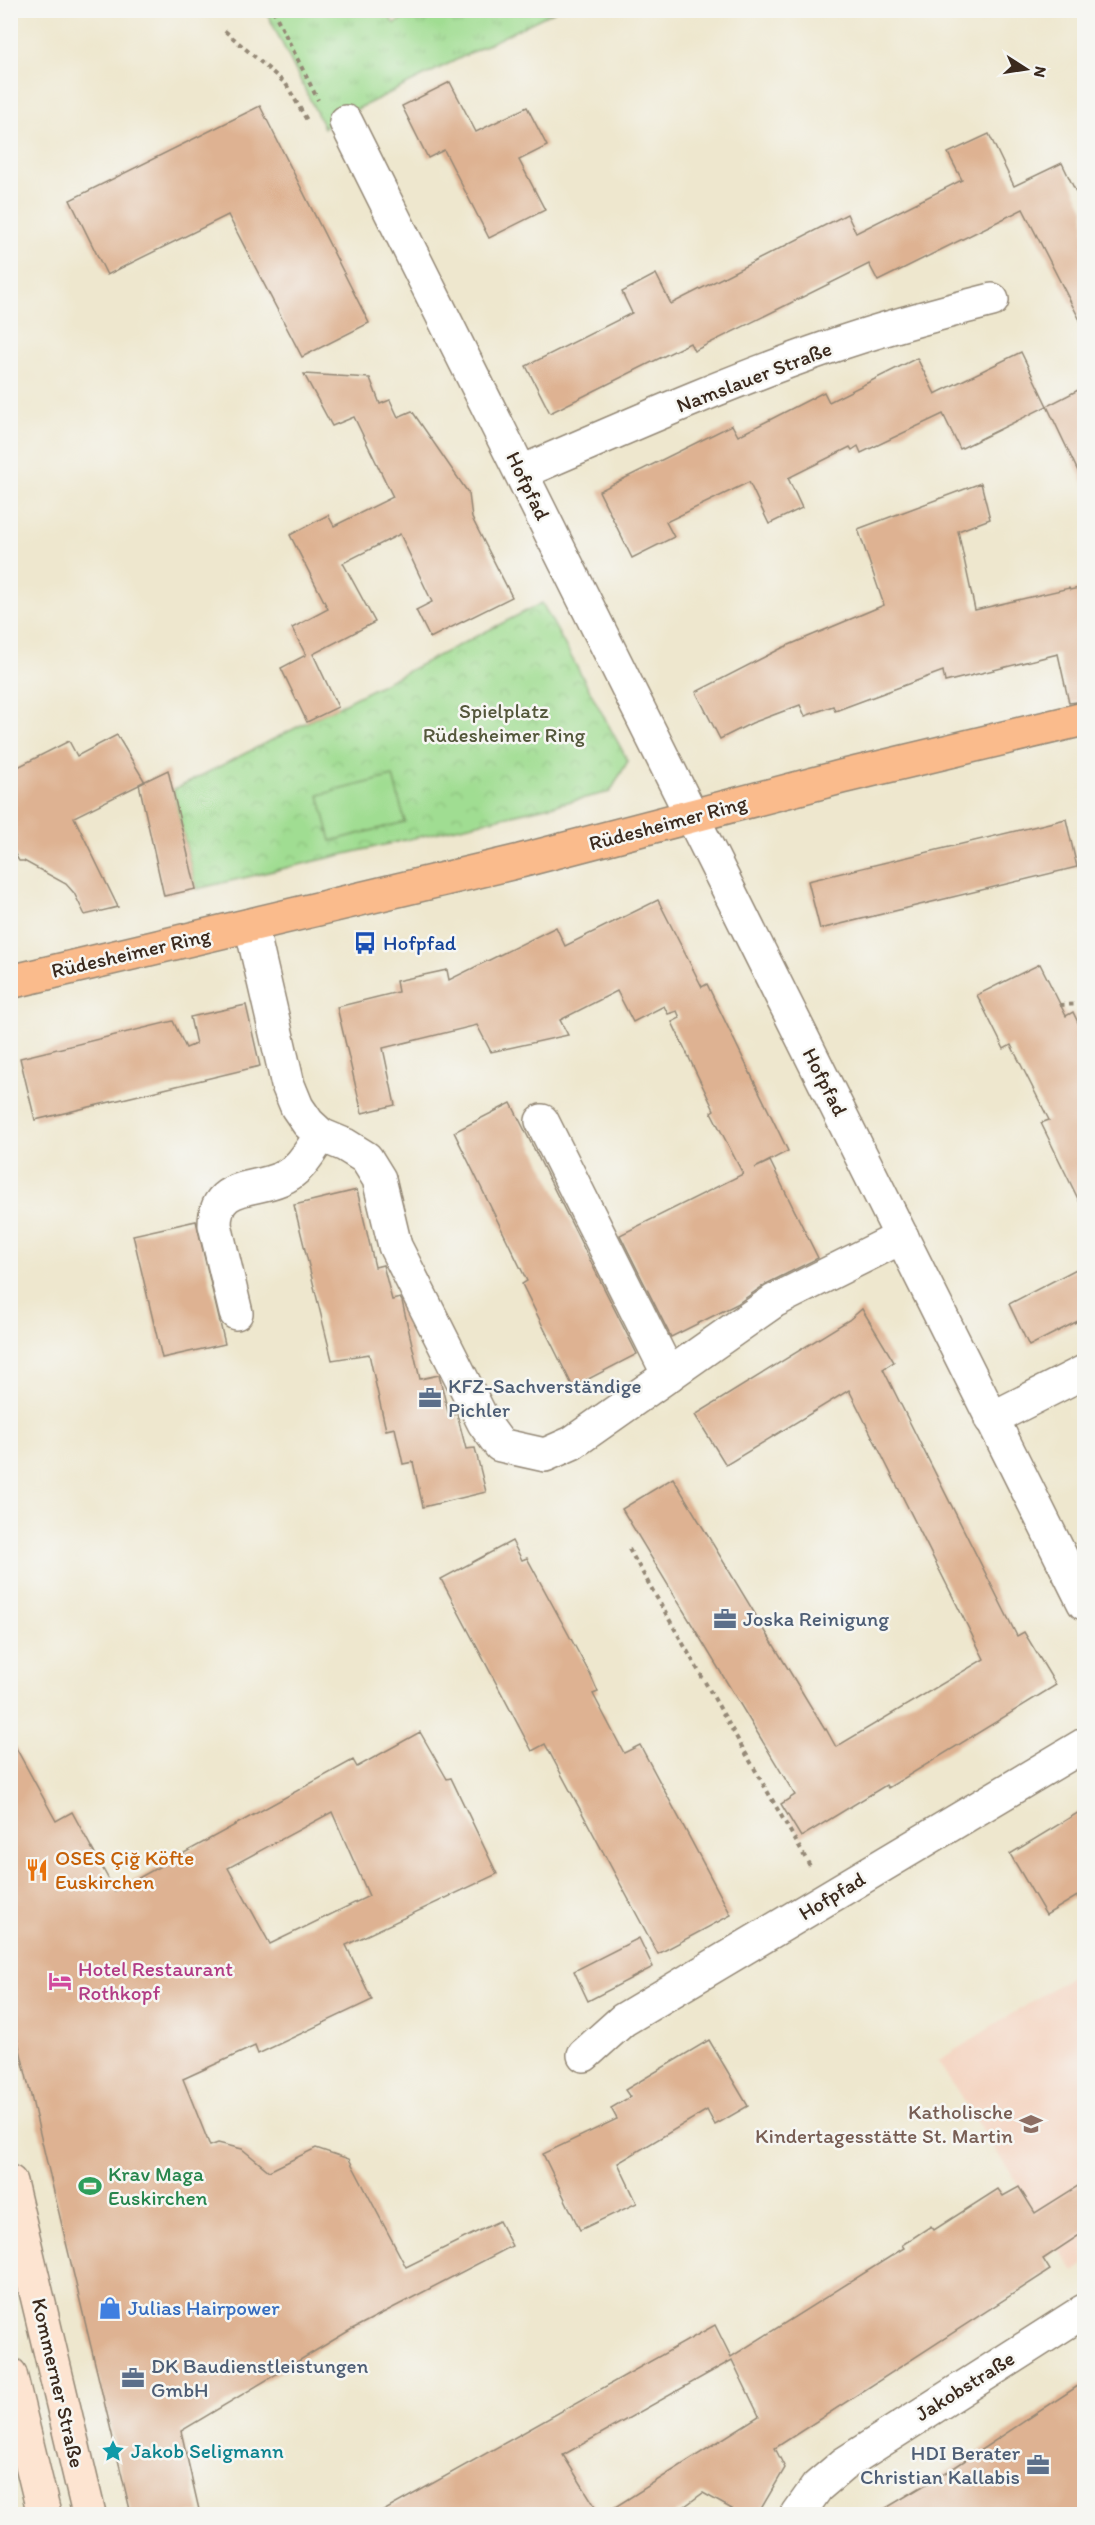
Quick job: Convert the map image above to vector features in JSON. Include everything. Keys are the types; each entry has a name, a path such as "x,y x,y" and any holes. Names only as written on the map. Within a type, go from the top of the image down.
{"main road":[{"name":"Rüdesheimer Ring","path":"10,982 520,861 841,777 1084,719"}],"street":[{"name":"Hofpfad","path":"346,122 1084,1603"},
{"name":"Namslauer Straße","path":"522,472 742,379 806,355 923,318 992,300"},
{"path":"251,925 288,1085 297,1107 321,1135 345,1145 366,1158 380,1179 395,1246 484,1424 500,1445 545,1455 572,1443 774,1301 902,1237"},
{"path":"542,1121 669,1375"},
{"path":"236,1313 215,1225 215,1215 225,1197 235,1190 281,1179 302,1164 321,1135"},
{"path":"991,1419 1084,1372"},
{"name":"Hofpfad","path":"584,2055 623,2020 1084,1745"},
{"name":"Kommerner Straße","path":"10,2182 18,2245 89,2514"},
{"name":"Jakobstraße","path":"798,2514 817,2487 844,2464 1084,2311"},
{"name":"Kommerner Straße","path":"10,2374 44,2514"}],"path":[{"path":"273,10 330,124 346,122"},
{"path":"225,31 286,84 311,128"},
{"path":"1060,1005 1084,1004"},
{"path":"629,1549 828,1898"}],"shaded area":[{"name":"Katholische Kindertagesstätte St. Martin","path":"1084,1968 1084,2265 1074,2272 938,2061"}],"green space":[{"path":"266,11 386,11 394,24 416,11 555,11 337,119 324,128"},
{"name":"Spielplatz Rüdesheimer Ring","path":"542,603 628,761 610,792 196,889 173,790"},
{"path":"393,776 405,822 331,841 319,795"}],"building":[{"path":"450,82 476,132 527,107 547,146 519,160 545,210 489,238 444,150 428,158 402,106"},
{"path":"260,106 369,323 302,357 228,215 107,275 70,200"},
{"path":"989,134 1014,186 1062,163 1084,209 1084,328 1023,209 878,281 869,264 694,351 690,343 550,413 526,366 632,313 622,292 656,274 671,304 847,214 856,233 962,180 948,153"},
{"path":"1021,352 1047,406 960,449 943,414 861,453 858,446 852,450 850,447 788,478 802,508 769,524 749,482 666,522 674,537 632,558 599,491 732,425 738,436 824,392 829,402 917,358 935,394"},
{"path":"304,374 370,378 380,404 390,400 398,417 412,411 469,494 472,518 512,597 430,638 416,610 432,602 400,534 343,563 375,622 313,654 338,707 307,722 281,668 306,655 292,628 328,609 290,535 328,515 334,526 393,497 354,417 332,426"},
{"path":"1084,387 1084,484 1047,406"},
{"path":"981,483 990,519 958,531 975,610 1069,588 1070,590 1084,587 1084,701 1069,703 1058,654 945,682 943,671 835,711 833,706 805,716 800,705 752,723 720,739 696,692 782,648 884,605 858,529"},
{"path":"117,735 145,782 74,817 118,907 85,915 74,893 66,884 24,861 19,861 10,845 10,771 69,741 77,756"},
{"path":"168,770 196,889 164,896 139,784"},
{"path":"1066,819 1077,867 820,929 808,881"},
{"path":"658,900 702,987 707,984 788,1151 755,1168 770,1161 818,1258 766,1284 737,1304 671,1337 620,1235 743,1174 711,1112 714,1110 672,1022 680,1018 677,1011 668,1014 664,1006 633,1022 617,991 560,1020 568,1035 491,1052 477,1025 383,1048 395,1105 362,1113 337,1007 398,992 396,981 447,970 449,980 556,927 565,946"},
{"path":"1040,964 1066,1016 1073,1012 1084,1035 1084,1211 1041,1123 1049,1120 1011,1045 1004,1049 977,995"},
{"path":"246,1005 260,1066 35,1120 20,1058 173,1021 186,1048 196,1044 190,1017"},
{"path":"511,1103 637,1354 573,1387 522,1284 527,1281 454,1132"},
{"path":"357,1190 375,1267 383,1265 392,1300 400,1298 402,1301 420,1379 439,1375 449,1416 457,1414 466,1449 475,1448 486,1492 423,1507 413,1462 403,1464 395,1428 386,1430 369,1354 332,1360 294,1205"},
{"path":"196,1221 225,1344 162,1358 133,1235"},
{"path":"1084,1265 1084,1318 1029,1346 1009,1304"},
{"path":"862,1309 894,1362 883,1369 1017,1636 1024,1632 1056,1685 888,1788 886,1785 801,1837 781,1804 795,1795 622,1509 673,1478 836,1747 984,1659 849,1390 726,1465 695,1415 849,1320"},
{"path":"512,1541 522,1560 527,1558 590,1674 598,1692 593,1694 624,1753 640,1745 731,1915 658,1954 545,1744 532,1751 441,1579"},
{"path":"420,1732 447,1779 451,1778 497,1874 346,1945 372,2000 258,2054 255,2046 183,2079 210,2146 218,2143 242,2149 269,2171 316,2148 349,2159 406,2267 499,2221 512,2246 352,2329 181,2431 200,2514 131,2514 10,2008 10,1737 56,1821 72,1812 115,1891 353,1760 357,1767","holes":["332,1812 369,1896 270,1944 228,1868"]},
{"path":"1084,1809 1084,1892 1046,1915 1010,1854"},
{"path":"639,1938 653,1967 588,2001 574,1971"},
{"path":"709,2040 748,2106 715,2125 707,2110 618,2163 637,2203 580,2230 543,2154 617,2119 611,2108 630,2097 625,2090"},
{"path":"1084,2182 1084,2232 1043,2259 1050,2270 775,2448 785,2468 758,2514 741,2514 703,2493 674,2514 604,2514 759,2416 732,2360 563,2455 600,2514 378,2514 715,2325 731,2357 904,2248 902,2245 931,2226 934,2230 998,2189 1003,2196 1019,2187 1035,2213"},
{"path":"1084,2382 1084,2514 876,2514 955,2467"}],"place":[{"name":"Hofpfad","path":"365,943"},
{"name":"KFZ-Sachverständige Pichler","path":"430,1398"},
{"name":"Joska Reinigung","path":"725,1619"},
{"name":"OSES Çiğ Köfte Euskirchen","path":"37,1870"},
{"name":"Hotel Restaurant Rothkopf","path":"60,1981"},
{"name":"Katholische Kindertagesstätte St. Martin","path":"1031,2124"},
{"name":"Krav Maga Euskirchen","path":"90,2186"},
{"name":"Julias Hairpower","path":"110,2308"},
{"name":"DK Baudienstleistungen GmbH","path":"133,2378"},
{"name":"Jakob Seligmann","path":"113,2451"},
{"name":"HDI Berater Christian Kallabis","path":"1038,2465"}]}
